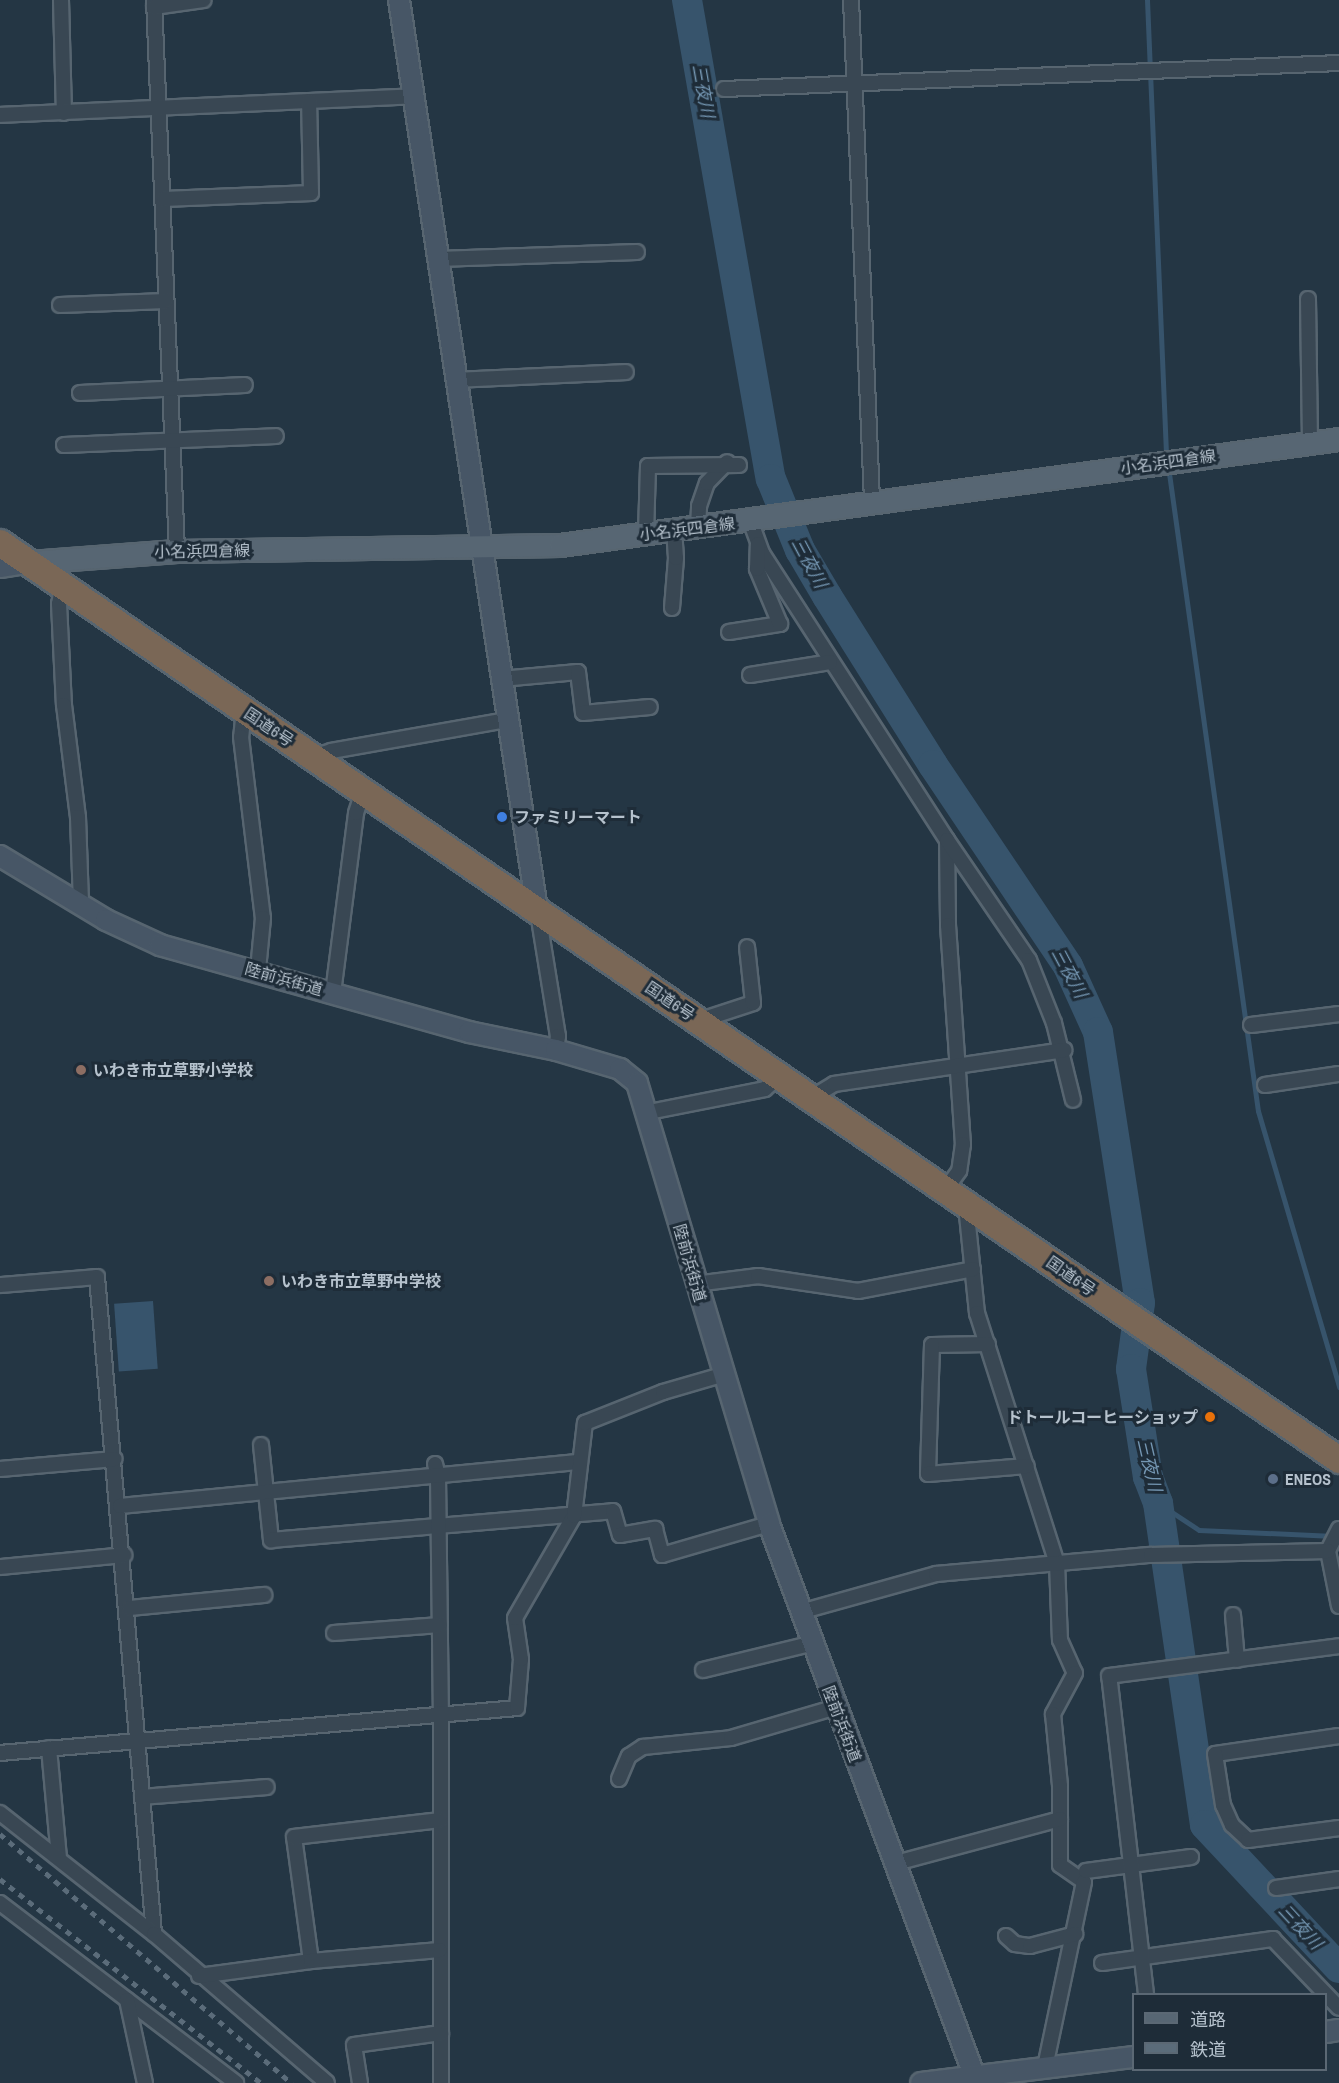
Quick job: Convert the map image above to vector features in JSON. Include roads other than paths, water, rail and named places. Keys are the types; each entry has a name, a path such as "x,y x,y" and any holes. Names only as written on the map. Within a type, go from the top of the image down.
{"highway":[{"name":"国道6号","path":"0,543 956,1196 1339,1461"}],"main road":[{"name":"小名浜四倉線","path":"30,562 177,551 481,549 560,545 815,512 872,501 1339,438"}],"street":[{"path":"61,0 64,113"},
{"path":"177,551 154,3 204,0"},
{"path":"399,0 507,720 558,1036 556,1050"},
{"path":"851,0 872,501"},
{"path":"724,89 1339,63"},
{"path":"0,115 413,96"},
{"path":"164,199 311,193 309,101"},
{"path":"438,259 638,252"},
{"path":"1308,299 1310,442"},
{"path":"60,305 166,301"},
{"path":"456,380 626,372"},
{"path":"80,393 245,385"},
{"path":"64,445 276,436"},
{"path":"646,534 648,466 733,464 707,483 699,506 699,527"},
{"path":"750,520 758,542 830,662 1029,960 1044,992 1062,1050 1073,1100"},
{"path":"672,608 676,558 674,530"},
{"path":"729,632 780,624 757,569 758,542"},
{"path":"0,567 30,562"},
{"path":"63,585 59,604 64,705 78,817 81,903"},
{"path":"750,675 830,662"},
{"path":"501,679 578,672 583,713 650,707"},
{"path":"244,710 240,737 263,918 258,970"},
{"path":"313,757 331,750 507,720"},
{"path":"333,993 356,813 363,791"},
{"path":"947,840 957,1069 963,1144 956,1196 973,1269 977,1312 1057,1563 1060,1640 1075,1673 1053,1714 1060,1819 1060,1865 1084,1882 1075,1934 1045,2067"},
{"name":"陸前浜街道","path":"0,856 160,945 258,970 468,1032 556,1050 620,1069 637,1083 649,1112 695,1284 725,1374 769,1524 974,2079"},
{"path":"698,1020 753,1003 747,947"},
{"path":"1251,1025 1339,1014"},
{"path":"811,1098 834,1084 957,1069 1062,1050"},
{"path":"1265,1085 1339,1074"},
{"path":"649,1112 765,1089 779,1076"},
{"path":"695,1284 758,1276 858,1291 973,1269"},
{"path":"0,1285 97,1277 129,1608 154,1934"},
{"path":"988,1344 933,1345 928,1474 1027,1466"},
{"path":"0,1753 138,1739 517,1708 521,1659 515,1618 574,1516 585,1423 663,1392 725,1374"},
{"path":"261,1445 271,1540 613,1511 620,1536 655,1529 662,1555 769,1524"},
{"path":"0,1469 115,1459"},
{"path":"120,1506 266,1493 437,1470 580,1462"},
{"path":"437,1470 441,1713 441,2083"},
{"path":"1339,1529 1328,1548 1339,1606"},
{"path":"800,1612 936,1575 1151,1555 1328,1548"},
{"path":"0,1567 124,1555"},
{"path":"129,1608 264,1595"},
{"path":"1233,1615 1237,1660"},
{"path":"334,1633 440,1624"},
{"path":"703,1670 814,1643"},
{"path":"1146,1993 1109,1676 1339,1646"},
{"path":"619,1779 629,1756 643,1747 731,1738 836,1707"},
{"path":"1339,1736 1215,1754 1223,1805 1232,1825 1248,1840 1339,1828"},
{"path":"49,1748 59,1857"},
{"path":"142,1797 267,1787"},
{"path":"0,1813 59,1857 154,1934 200,1976 327,2083"},
{"path":"896,1863 1060,1819"},
{"path":"310,1961 294,1837 440,1820"},
{"path":"1086,1871 1191,1857"},
{"path":"1276,1887 1339,1879"},
{"path":"0,1903 236,2083"},
{"path":"1005,1936 1015,1944 1030,1946 1075,1934"},
{"path":"1102,1963 1274,1939 1325,1993"},
{"path":"200,1976 310,1961 440,1950"},
{"path":"1327,1995 1339,2008"},
{"path":"127,2000 145,2083"},
{"path":"360,2083 354,2045 441,2033"},
{"path":"921,2083 974,2079 1045,2067 1132,2057"}],"water":[{"path":"153,1301 158,1369 119,1372 114,1304"}],"waterway":[{"name":"三夜川","path":"687,0 771,479 800,550 827,596 933,765 1068,966 1098,1032 1140,1303 1131,1369 1148,1477 1158,1503 1205,1825 1339,1968"},
{"path":"1147,0 1166,457"},
{"path":"1168,466 1258,1111 1339,1387"},
{"path":"1158,1503 1199,1530 1334,1536"}],"railway":[{"path":"0,1834 292,2083"},
{"path":"0,1879 261,2083"}],"place":[{"name":"ファミリーマート","path":"502,817"},
{"name":"いわき市立草野小学校","path":"81,1070"},
{"name":"いわき市立草野中学校","path":"269,1281"},
{"name":"ドトールコーヒーショップ","path":"1210,1417"},
{"name":"ENEOS","path":"1273,1479"}]}
